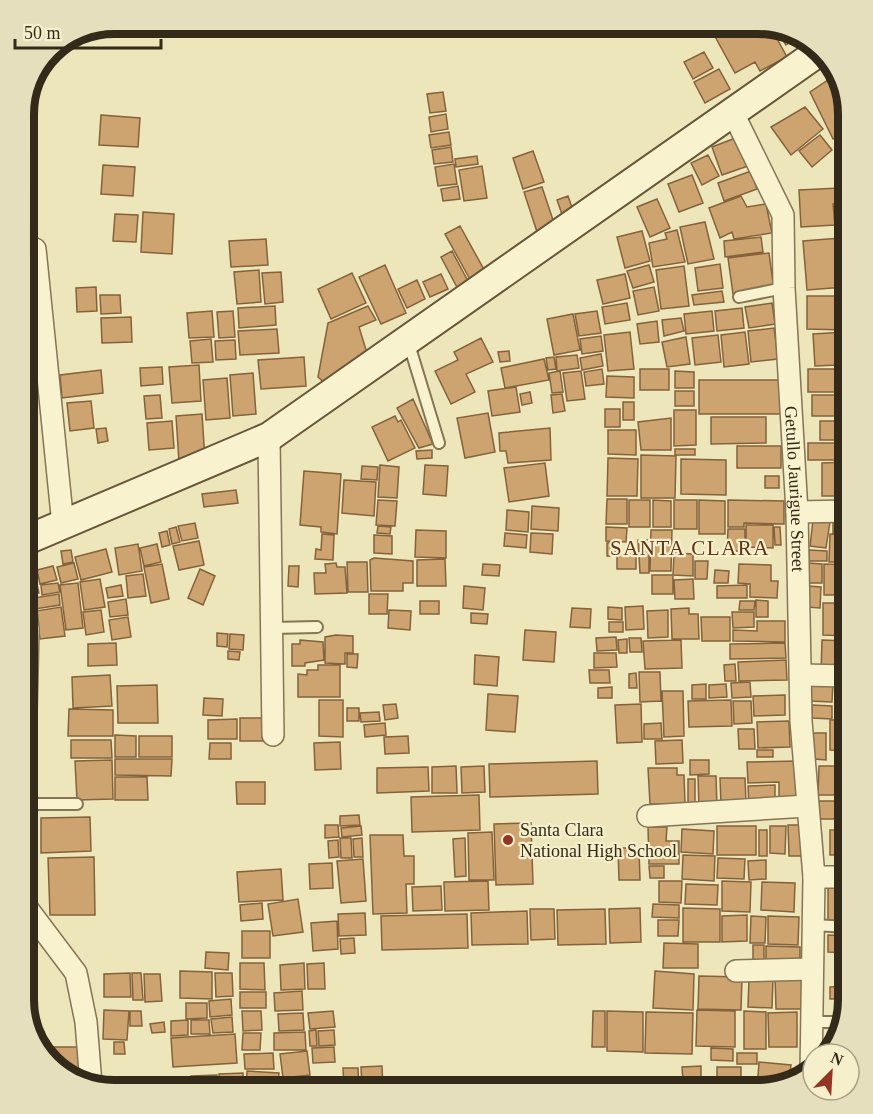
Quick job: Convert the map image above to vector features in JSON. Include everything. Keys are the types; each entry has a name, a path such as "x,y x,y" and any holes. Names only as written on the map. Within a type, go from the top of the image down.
{"main road":[{"path":"35,537 269,437 813,56"}],"street":[{"name":"Getullo Jaurigue Street","path":"732,111 783,215 784,288 797,512 802,675 801,721 814,876 811,1042"},
{"path":"35,249 63,525"},
{"path":"269,437 273,735"},
{"path":"797,512 838,511"},
{"path":"802,675 838,676"},
{"path":"648,816 807,806"},
{"path":"814,876 838,877"},
{"path":"34,917 76,973 86,1022 90,1076"},
{"path":"736,971 812,969"}],"lane":[{"path":"740,297 784,288"},
{"path":"408,341 439,443"},
{"path":"272,628 317,627"},
{"path":"34,804 77,804"},
{"path":"813,925 838,926"},
{"path":"811,1022 835,1022"}],"building":[{"path":"714,35 776,37 787,57 760,71 755,62 735,73"},
{"path":"782,38 790,42 786,45"},
{"path":"704,52 713,68 693,79 684,62"},
{"path":"719,69 730,89 705,103 694,82"},
{"path":"830,79 838,104 838,136 833,139 810,92"},
{"path":"443,92 446,111 430,113 427,94"},
{"path":"805,107 823,129 791,155 771,127"},
{"path":"446,114 448,129 431,132 429,117"},
{"path":"101,115 140,118 138,147 99,145"},
{"path":"449,132 451,145 431,148 429,135"},
{"path":"820,135 832,150 812,167 799,151"},
{"path":"738,137 748,166 722,175 712,147"},
{"path":"451,147 453,162 434,164 432,150"},
{"path":"533,151 544,182 523,189 513,158"},
{"path":"708,155 719,176 702,185 691,163"},
{"path":"477,156 478,164 456,167 455,159"},
{"path":"454,164 457,184 438,186 435,167"},
{"path":"103,165 135,167 133,196 101,194"},
{"path":"482,166 487,198 464,201 459,170"},
{"path":"751,171 757,189 724,201 718,183"},
{"path":"692,175 703,203 679,212 668,184"},
{"path":"458,186 460,199 443,201 441,189"},
{"path":"542,187 555,226 537,232 524,192"},
{"path":"838,188 838,203 833,204 835,225 801,227 799,190"},
{"path":"568,196 575,216 564,220 557,200"},
{"path":"741,196 747,207 766,204 772,233 734,239 732,232 720,238 709,208"},
{"path":"657,199 670,228 650,237 637,207"},
{"path":"143,212 174,214 172,254 141,252"},
{"path":"115,214 138,215 136,242 113,241"},
{"path":"705,222 714,259 688,264 680,227"},
{"path":"460,226 487,275 472,283 445,234"},
{"path":"677,230 685,262 653,267 649,243 667,239 665,233"},
{"path":"642,231 650,261 625,268 617,237"},
{"path":"761,237 763,252 725,257 724,241"},
{"path":"838,238 838,288 807,290 803,241"},
{"path":"266,239 268,265 231,267 229,241"},
{"path":"452,251 470,285 459,291 441,257"},
{"path":"769,253 774,290 733,294 728,258"},
{"path":"720,264 723,288 698,291 695,268"},
{"path":"385,265 406,313 381,324 359,277"},
{"path":"649,265 654,282 633,288 627,271"},
{"path":"684,266 689,306 661,309 656,270"},
{"path":"259,270 261,302 237,304 234,272"},
{"path":"281,272 283,302 265,304 262,273"},
{"path":"352,273 366,303 331,319 318,289"},
{"path":"441,274 448,289 430,297 423,282"},
{"path":"625,274 630,298 603,304 597,280"},
{"path":"417,280 425,299 407,308 398,289"},
{"path":"96,287 97,311 77,312 76,288"},
{"path":"654,287 659,311 638,315 633,291"},
{"path":"722,291 724,302 694,305 692,295"},
{"path":"100,295 120,295 121,313 101,314"},
{"path":"807,296 838,296 838,330 807,329"},
{"path":"627,303 630,320 605,324 602,307"},
{"path":"772,303 775,324 749,328 745,307"},
{"path":"275,306 276,325 239,328 238,308"},
{"path":"368,306 376,320 359,327 367,353 327,385 318,377 328,323"},
{"path":"742,308 744,328 717,331 715,311"},
{"path":"212,311 214,337 189,338 187,313"},
{"path":"233,311 235,337 219,338 217,312"},
{"path":"597,311 601,333 579,336 575,314"},
{"path":"712,311 714,331 686,334 684,314"},
{"path":"573,314 580,350 554,355 547,319"},
{"path":"131,317 132,342 102,343 101,318"},
{"path":"681,318 684,331 664,336 662,320"},
{"path":"657,321 659,342 640,344 637,324"},
{"path":"774,328 778,359 751,362 748,331"},
{"path":"277,329 279,353 240,355 238,331"},
{"path":"630,332 634,369 608,371 604,335"},
{"path":"745,332 749,364 724,367 721,335"},
{"path":"838,332 837,365 815,366 813,334"},
{"path":"718,335 721,362 695,365 692,338"},
{"path":"601,336 603,351 582,354 580,339"},
{"path":"686,337 690,364 667,367 662,342"},
{"path":"481,338 493,362 466,374 475,392 451,404 435,371 458,360 454,352"},
{"path":"211,339 213,362 192,363 190,341"},
{"path":"235,340 236,359 216,360 215,341"},
{"path":"509,351 510,361 500,362 498,352"},
{"path":"601,354 603,366 582,370 580,358"},
{"path":"577,355 579,368 557,371 556,357"},
{"path":"304,357 306,386 261,389 258,360"},
{"path":"554,357 556,369 548,370 546,358"},
{"path":"544,359 549,380 505,388 501,368"},
{"path":"199,365 201,401 172,403 169,367"},
{"path":"162,367 163,384 141,386 140,368"},
{"path":"602,369 604,384 586,386 584,372"},
{"path":"640,369 669,369 669,390 640,390"},
{"path":"808,369 838,369 838,392 808,392"},
{"path":"101,370 103,393 62,398 60,375"},
{"path":"560,371 563,392 552,393 549,373"},
{"path":"581,371 585,399 567,401 563,373"},
{"path":"675,371 694,372 694,388 675,388"},
{"path":"253,373 256,414 233,416 230,375"},
{"path":"607,376 634,377 634,398 606,397"},
{"path":"227,378 230,418 206,420 203,380"},
{"path":"699,380 786,380 786,414 699,414"},
{"path":"516,387 520,412 492,416 488,391"},
{"path":"675,391 694,391 694,406 675,406"},
{"path":"530,392 532,403 522,405 520,394"},
{"path":"562,394 565,411 553,413 551,395"},
{"path":"160,395 162,418 146,419 144,396"},
{"path":"812,395 838,395 838,416 812,416"},
{"path":"413,399 433,444 419,448 397,408"},
{"path":"91,401 94,428 70,431 67,403"},
{"path":"623,402 634,402 634,420 623,420"},
{"path":"605,409 620,409 620,427 605,427"},
{"path":"674,410 696,410 696,445 674,446"},
{"path":"488,413 495,452 465,458 457,418"},
{"path":"202,414 205,460 179,462 176,416"},
{"path":"395,416 398,422 401,420 415,448 388,461 372,427"},
{"path":"711,417 766,417 766,443 711,444"},
{"path":"671,418 671,450 641,450 638,422"},
{"path":"172,421 174,448 149,450 147,423"},
{"path":"820,421 838,421 838,440 820,440"},
{"path":"106,428 108,441 98,443 96,429"},
{"path":"550,428 551,460 508,463 506,451 500,451 499,433"},
{"path":"608,430 636,430 636,455 608,454"},
{"path":"808,443 838,443 838,460 808,460"},
{"path":"737,446 781,446 781,468 737,468"},
{"path":"675,449 695,449 695,455 675,455"},
{"path":"432,450 432,458 417,459 416,451"},
{"path":"641,455 676,456 675,498 641,498"},
{"path":"608,458 638,459 637,496 607,496"},
{"path":"681,459 726,460 726,495 681,494"},
{"path":"838,462 838,496 822,496 822,463"},
{"path":"545,463 549,496 509,502 504,468"},
{"path":"380,465 399,467 397,498 378,497"},
{"path":"425,465 448,466 446,496 423,494"},
{"path":"362,466 378,467 377,480 361,479"},
{"path":"304,471 341,474 337,534 321,532 321,527 300,525"},
{"path":"765,476 779,476 779,488 765,488"},
{"path":"344,480 376,482 374,516 342,513"},
{"path":"236,490 238,503 204,507 202,494"},
{"path":"607,499 627,499 627,524 606,524"},
{"path":"378,500 397,501 395,526 376,525"},
{"path":"629,500 650,500 650,527 629,527"},
{"path":"653,500 671,501 671,527 653,527"},
{"path":"674,500 697,500 697,529 674,529"},
{"path":"699,500 725,501 725,534 699,534"},
{"path":"728,500 784,501 784,524 744,523 744,527 728,527"},
{"path":"532,506 559,508 558,531 531,529"},
{"path":"507,510 529,512 528,532 506,530"},
{"path":"813,520 830,522 826,548 810,546"},
{"path":"195,523 198,538 182,541 178,526"},
{"path":"833,523 838,523 838,533 833,533"},
{"path":"746,525 773,525 773,548 746,547"},
{"path":"378,526 391,527 390,534 377,533"},
{"path":"176,527 180,542 172,544 169,529"},
{"path":"606,527 627,528 626,542 606,541"},
{"path":"774,527 780,527 781,545 775,545"},
{"path":"728,529 745,529 745,551 727,551"},
{"path":"416,530 446,531 446,558 415,557"},
{"path":"651,530 672,530 671,571 650,571"},
{"path":"167,531 170,545 162,547 159,533"},
{"path":"505,533 527,535 526,548 504,546"},
{"path":"531,533 553,534 552,554 530,552"},
{"path":"322,534 334,535 333,560 315,559 316,549 321,550"},
{"path":"830,534 838,534 838,562 829,562"},
{"path":"374,535 392,536 392,554 374,553"},
{"path":"638,540 649,540 649,573 640,573"},
{"path":"199,541 204,565 179,570 173,546"},
{"path":"615,542 615,556 607,556 607,543"},
{"path":"138,544 142,571 119,575 115,548"},
{"path":"157,544 161,562 144,566 140,548"},
{"path":"106,549 112,572 81,580 75,557"},
{"path":"71,550 73,562 63,564 61,551"},
{"path":"809,550 827,551 827,561 809,561"},
{"path":"674,553 693,554 693,576 673,575"},
{"path":"617,554 636,554 636,569 617,569"},
{"path":"374,558 413,561 413,583 403,583 403,591 371,591 370,560"},
{"path":"445,559 446,586 417,586 417,560"},
{"path":"695,561 708,561 707,579 695,579"},
{"path":"347,562 367,562 368,592 348,592"},
{"path":"74,563 78,579 61,583 57,567"},
{"path":"336,563 337,567 345,567 347,593 315,594 314,573 326,573 325,564"},
{"path":"808,563 822,564 822,583 807,583"},
{"path":"162,564 169,599 151,603 144,567"},
{"path":"483,564 500,565 499,576 482,575"},
{"path":"739,564 771,565 771,581 778,581 777,598 750,597 750,584 738,583"},
{"path":"824,564 838,565 838,595 824,595"},
{"path":"53,566 57,580 40,584 37,570"},
{"path":"289,566 299,566 298,587 288,586"},
{"path":"200,569 215,576 203,605 188,598"},
{"path":"715,570 729,571 728,583 714,583"},
{"path":"34,574 39,593 34,594"},
{"path":"143,574 146,596 128,598 126,576"},
{"path":"652,575 673,575 673,594 652,594"},
{"path":"100,579 105,607 84,610 80,582"},
{"path":"693,579 694,599 675,599 674,580"},
{"path":"58,583 60,592 42,595 41,585"},
{"path":"78,583 83,628 66,630 60,585"},
{"path":"121,585 123,596 108,598 106,588"},
{"path":"747,585 747,598 717,598 717,586"},
{"path":"464,586 485,588 483,610 463,608"},
{"path":"808,586 821,587 820,608 807,607"},
{"path":"59,594 60,605 35,609 34,598"},
{"path":"369,594 388,594 387,614 369,614"},
{"path":"126,599 128,615 110,617 108,602"},
{"path":"756,600 768,601 768,617 756,617"},
{"path":"420,601 439,601 439,614 420,614"},
{"path":"740,601 755,601 754,610 739,610"},
{"path":"823,603 838,603 838,636 823,635"},
{"path":"643,606 644,629 626,630 625,607"},
{"path":"61,607 65,636 40,639 36,611"},
{"path":"608,607 622,608 622,620 608,619"},
{"path":"572,608 591,609 590,628 570,627"},
{"path":"689,608 689,614 698,614 699,639 672,639 671,609"},
{"path":"101,610 104,632 86,635 83,612"},
{"path":"389,610 411,611 410,630 388,628"},
{"path":"668,610 668,637 648,638 647,611"},
{"path":"732,612 754,612 754,627 733,628"},
{"path":"471,613 488,614 487,624 471,623"},
{"path":"128,617 131,637 112,640 109,620"},
{"path":"701,617 730,617 730,641 702,641"},
{"path":"757,621 785,621 785,642 733,641 733,630 757,631"},
{"path":"609,622 623,622 623,632 609,632"},
{"path":"525,630 556,632 554,662 523,660"},
{"path":"217,633 228,634 227,647 217,646"},
{"path":"230,634 244,635 243,650 229,649"},
{"path":"353,636 353,653 345,653 345,664 325,663 325,637"},
{"path":"616,637 617,650 597,651 596,638"},
{"path":"629,638 641,638 642,652 630,652"},
{"path":"627,639 627,653 619,653 618,640"},
{"path":"300,640 323,642 324,660 305,663 305,666 292,666 292,644 300,644"},
{"path":"681,640 682,668 645,669 643,641"},
{"path":"822,640 838,641 838,674 821,673"},
{"path":"116,643 117,665 88,666 88,644"},
{"path":"785,643 786,658 730,659 730,644"},
{"path":"228,651 240,652 239,660 228,659"},
{"path":"594,653 616,653 617,667 594,668"},
{"path":"347,654 358,654 357,668 347,667"},
{"path":"475,655 499,657 497,686 474,684"},
{"path":"786,660 787,680 739,681 738,662"},
{"path":"735,664 736,681 725,681 724,665"},
{"path":"318,665 340,665 340,697 298,697 298,674 307,675 307,670 318,670"},
{"path":"589,670 609,670 610,683 590,683"},
{"path":"639,672 660,672 661,701 640,702"},
{"path":"636,673 637,688 629,688 629,674"},
{"path":"110,675 112,706 73,708 72,677"},
{"path":"750,682 751,697 732,698 731,683"},
{"path":"809,682 833,682 832,702 809,701"},
{"path":"706,684 706,699 692,699 692,685"},
{"path":"726,684 727,697 709,698 709,685"},
{"path":"157,685 158,723 118,723 117,686"},
{"path":"612,687 612,698 598,698 598,688"},
{"path":"662,691 683,691 684,736 664,737"},
{"path":"488,694 518,696 515,732 486,730"},
{"path":"785,695 785,715 754,716 753,696"},
{"path":"204,698 223,699 222,716 203,715"},
{"path":"319,700 343,700 343,737 319,736"},
{"path":"731,700 732,726 689,727 688,701"},
{"path":"733,701 751,701 752,723 734,724"},
{"path":"396,704 398,718 385,720 383,705"},
{"path":"641,704 642,742 617,743 615,705"},
{"path":"812,705 832,706 832,719 812,718"},
{"path":"347,708 359,708 359,721 347,721"},
{"path":"69,709 113,710 113,736 68,736"},
{"path":"379,712 380,721 361,722 360,713"},
{"path":"240,718 265,718 266,741 240,741"},
{"path":"237,719 237,739 208,739 208,720"},
{"path":"830,720 838,720 838,750 830,750"},
{"path":"789,721 790,747 758,748 757,722"},
{"path":"385,723 386,735 365,737 364,725"},
{"path":"661,723 662,739 644,739 644,724"},
{"path":"738,729 754,729 755,749 739,749"},
{"path":"812,733 826,733 826,760 814,759"},
{"path":"115,735 136,736 136,757 115,757"},
{"path":"139,736 172,736 172,757 139,757"},
{"path":"408,736 409,753 385,754 384,737"},
{"path":"71,740 111,740 112,758 71,758"},
{"path":"682,740 683,763 656,764 655,741"},
{"path":"340,742 341,769 315,770 314,743"},
{"path":"210,743 231,743 231,759 209,759"},
{"path":"757,750 773,750 773,757 757,757"},
{"path":"115,759 172,759 171,776 115,775"},
{"path":"112,760 113,799 77,800 75,761"},
{"path":"690,760 709,760 709,774 690,775"},
{"path":"597,761 598,794 490,797 489,764"},
{"path":"798,761 800,799 779,800 779,782 748,783 747,762"},
{"path":"456,766 457,793 432,793 432,767"},
{"path":"484,766 485,792 462,793 461,767"},
{"path":"819,766 838,766 838,795 818,795"},
{"path":"428,767 429,791 377,793 377,768"},
{"path":"648,768 677,768 677,775 684,775 685,804 650,804"},
{"path":"698,776 716,776 717,807 699,808"},
{"path":"115,777 147,777 148,800 115,800"},
{"path":"720,778 745,778 746,803 721,804"},
{"path":"688,779 695,779 695,805 688,806"},
{"path":"236,782 265,782 265,804 237,804"},
{"path":"775,785 775,805 749,806 748,786"},
{"path":"479,795 480,830 412,832 411,797"},
{"path":"819,801 838,801 838,819 819,819"},
{"path":"359,815 360,825 340,826 340,816"},
{"path":"90,817 91,851 41,853 41,818"},
{"path":"531,823 533,884 496,885 494,824"},
{"path":"325,825 338,825 339,837 325,838"},
{"path":"788,825 804,825 805,856 789,856"},
{"path":"361,826 362,835 342,837 341,828"},
{"path":"717,826 756,826 756,855 717,855"},
{"path":"770,826 786,826 785,854 770,853"},
{"path":"648,827 667,827 666,841 679,841 679,864 649,864"},
{"path":"682,829 714,831 713,854 681,852"},
{"path":"759,830 767,830 767,856 759,856"},
{"path":"830,830 838,830 838,855 830,855"},
{"path":"492,832 494,880 469,880 468,833"},
{"path":"370,835 403,835 404,856 414,856 414,884 406,884 407,913 373,914"},
{"path":"340,838 351,838 352,858 341,858"},
{"path":"362,838 363,857 354,857 353,839"},
{"path":"465,838 466,876 455,877 453,839"},
{"path":"338,840 339,857 329,858 328,841"},
{"path":"618,848 639,848 640,880 619,880"},
{"path":"683,855 715,856 714,881 682,879"},
{"path":"94,857 95,915 50,915 48,858"},
{"path":"718,858 745,859 744,879 717,878"},
{"path":"363,859 366,901 341,903 337,861"},
{"path":"766,860 766,879 749,880 748,861"},
{"path":"332,863 333,888 310,889 309,864"},
{"path":"649,866 664,866 664,878 650,878"},
{"path":"281,869 283,900 239,902 237,872"},
{"path":"488,881 489,910 445,911 444,882"},
{"path":"659,881 682,881 681,903 659,902"},
{"path":"722,881 751,882 750,912 722,911"},
{"path":"762,882 795,883 794,912 761,910"},
{"path":"828,883 838,883 838,922 828,922"},
{"path":"686,884 718,885 717,905 685,904"},
{"path":"441,886 442,910 413,911 412,887"},
{"path":"298,899 303,932 273,936 268,904"},
{"path":"262,903 263,919 241,921 240,905"},
{"path":"653,904 679,905 679,918 652,917"},
{"path":"640,908 641,942 610,943 609,909"},
{"path":"683,908 720,909 720,942 683,942"},
{"path":"530,909 554,909 555,939 531,940"},
{"path":"605,909 606,944 558,945 557,910"},
{"path":"527,911 528,944 472,945 471,913"},
{"path":"365,913 366,935 339,936 338,914"},
{"path":"467,914 468,948 382,950 381,916"},
{"path":"747,915 747,941 722,942 722,916"},
{"path":"751,916 766,917 765,943 750,943"},
{"path":"768,916 799,917 798,945 768,944"},
{"path":"658,920 679,920 678,936 658,936"},
{"path":"337,921 338,949 313,951 311,923"},
{"path":"242,931 270,931 270,958 242,958"},
{"path":"828,935 838,935 838,952 828,952"},
{"path":"354,938 355,953 341,954 340,939"},
{"path":"664,943 698,944 698,968 663,968"},
{"path":"753,945 764,945 764,970 753,970"},
{"path":"766,946 800,947 800,968 766,968"},
{"path":"206,952 229,953 228,970 205,968"},
{"path":"240,963 264,963 265,990 240,989"},
{"path":"304,963 305,989 281,990 280,965"},
{"path":"324,963 325,989 308,989 307,964"},
{"path":"180,971 212,972 212,999 180,998"},
{"path":"655,971 694,974 693,1010 653,1008"},
{"path":"130,973 131,997 104,997 104,974"},
{"path":"132,973 141,973 143,1000 133,1000"},
{"path":"215,973 232,973 233,996 216,997"},
{"path":"144,974 160,974 162,1001 145,1002"},
{"path":"806,974 807,1009 776,1009 775,975"},
{"path":"699,976 742,977 741,1010 698,1009"},
{"path":"749,979 773,979 772,1008 748,1007"},
{"path":"830,987 838,987 838,999 830,999"},
{"path":"302,991 303,1010 275,1011 274,993"},
{"path":"240,992 266,992 266,1008 240,1008"},
{"path":"231,999 232,1015 210,1017 209,1001"},
{"path":"186,1003 207,1003 207,1018 186,1019"},
{"path":"104,1010 129,1011 127,1040 103,1039"},
{"path":"697,1010 735,1011 735,1047 696,1046"},
{"path":"130,1011 141,1011 142,1026 130,1026"},
{"path":"242,1011 261,1011 262,1030 243,1031"},
{"path":"333,1011 335,1027 310,1029 308,1013"},
{"path":"593,1011 605,1011 605,1047 592,1047"},
{"path":"607,1011 643,1012 643,1052 607,1051"},
{"path":"744,1011 766,1012 766,1049 744,1049"},
{"path":"646,1012 693,1013 692,1054 645,1053"},
{"path":"797,1012 797,1047 769,1047 768,1013"},
{"path":"303,1013 304,1030 279,1031 278,1014"},
{"path":"232,1017 233,1032 213,1033 211,1019"},
{"path":"188,1020 188,1035 171,1036 171,1021"},
{"path":"191,1020 209,1020 210,1034 191,1034"},
{"path":"164,1022 165,1032 152,1033 150,1024"},
{"path":"316,1030 317,1046 310,1046 309,1031"},
{"path":"334,1030 335,1045 319,1046 318,1031"},
{"path":"305,1032 306,1050 274,1050 274,1033"},
{"path":"243,1033 261,1033 260,1050 242,1050"},
{"path":"235,1034 237,1063 173,1067 171,1038"},
{"path":"114,1042 124,1042 125,1054 114,1054"},
{"path":"50,1047 81,1047 81,1072 66,1063"},
{"path":"334,1047 335,1062 313,1063 312,1048"},
{"path":"711,1048 733,1049 733,1061 711,1060"},
{"path":"307,1051 310,1075 283,1078 280,1054"},
{"path":"273,1053 274,1069 245,1069 244,1054"},
{"path":"737,1053 757,1053 757,1064 737,1064"},
{"path":"759,1062 791,1065 789,1073 758,1080"},
{"path":"382,1066 383,1080 362,1080 361,1067"},
{"path":"701,1066 701,1080 683,1080 682,1067"},
{"path":"717,1067 741,1067 741,1080 717,1080"},
{"path":"343,1068 358,1068 359,1080 344,1080"},
{"path":"247,1071 279,1073 279,1080 247,1080"},
{"path":"243,1073 243,1080 219,1080 219,1074"},
{"path":"217,1075 217,1080 191,1080 191,1076"},
{"path":"173,1078 173,1080 144,1080"},
{"path":"283,1079 309,1079 309,1080"}],"place":[{"name":"Santa Clara National High School","path":"508,840"}],"district":[{"name":"SANTA CLARA","path":"690,548"}]}
